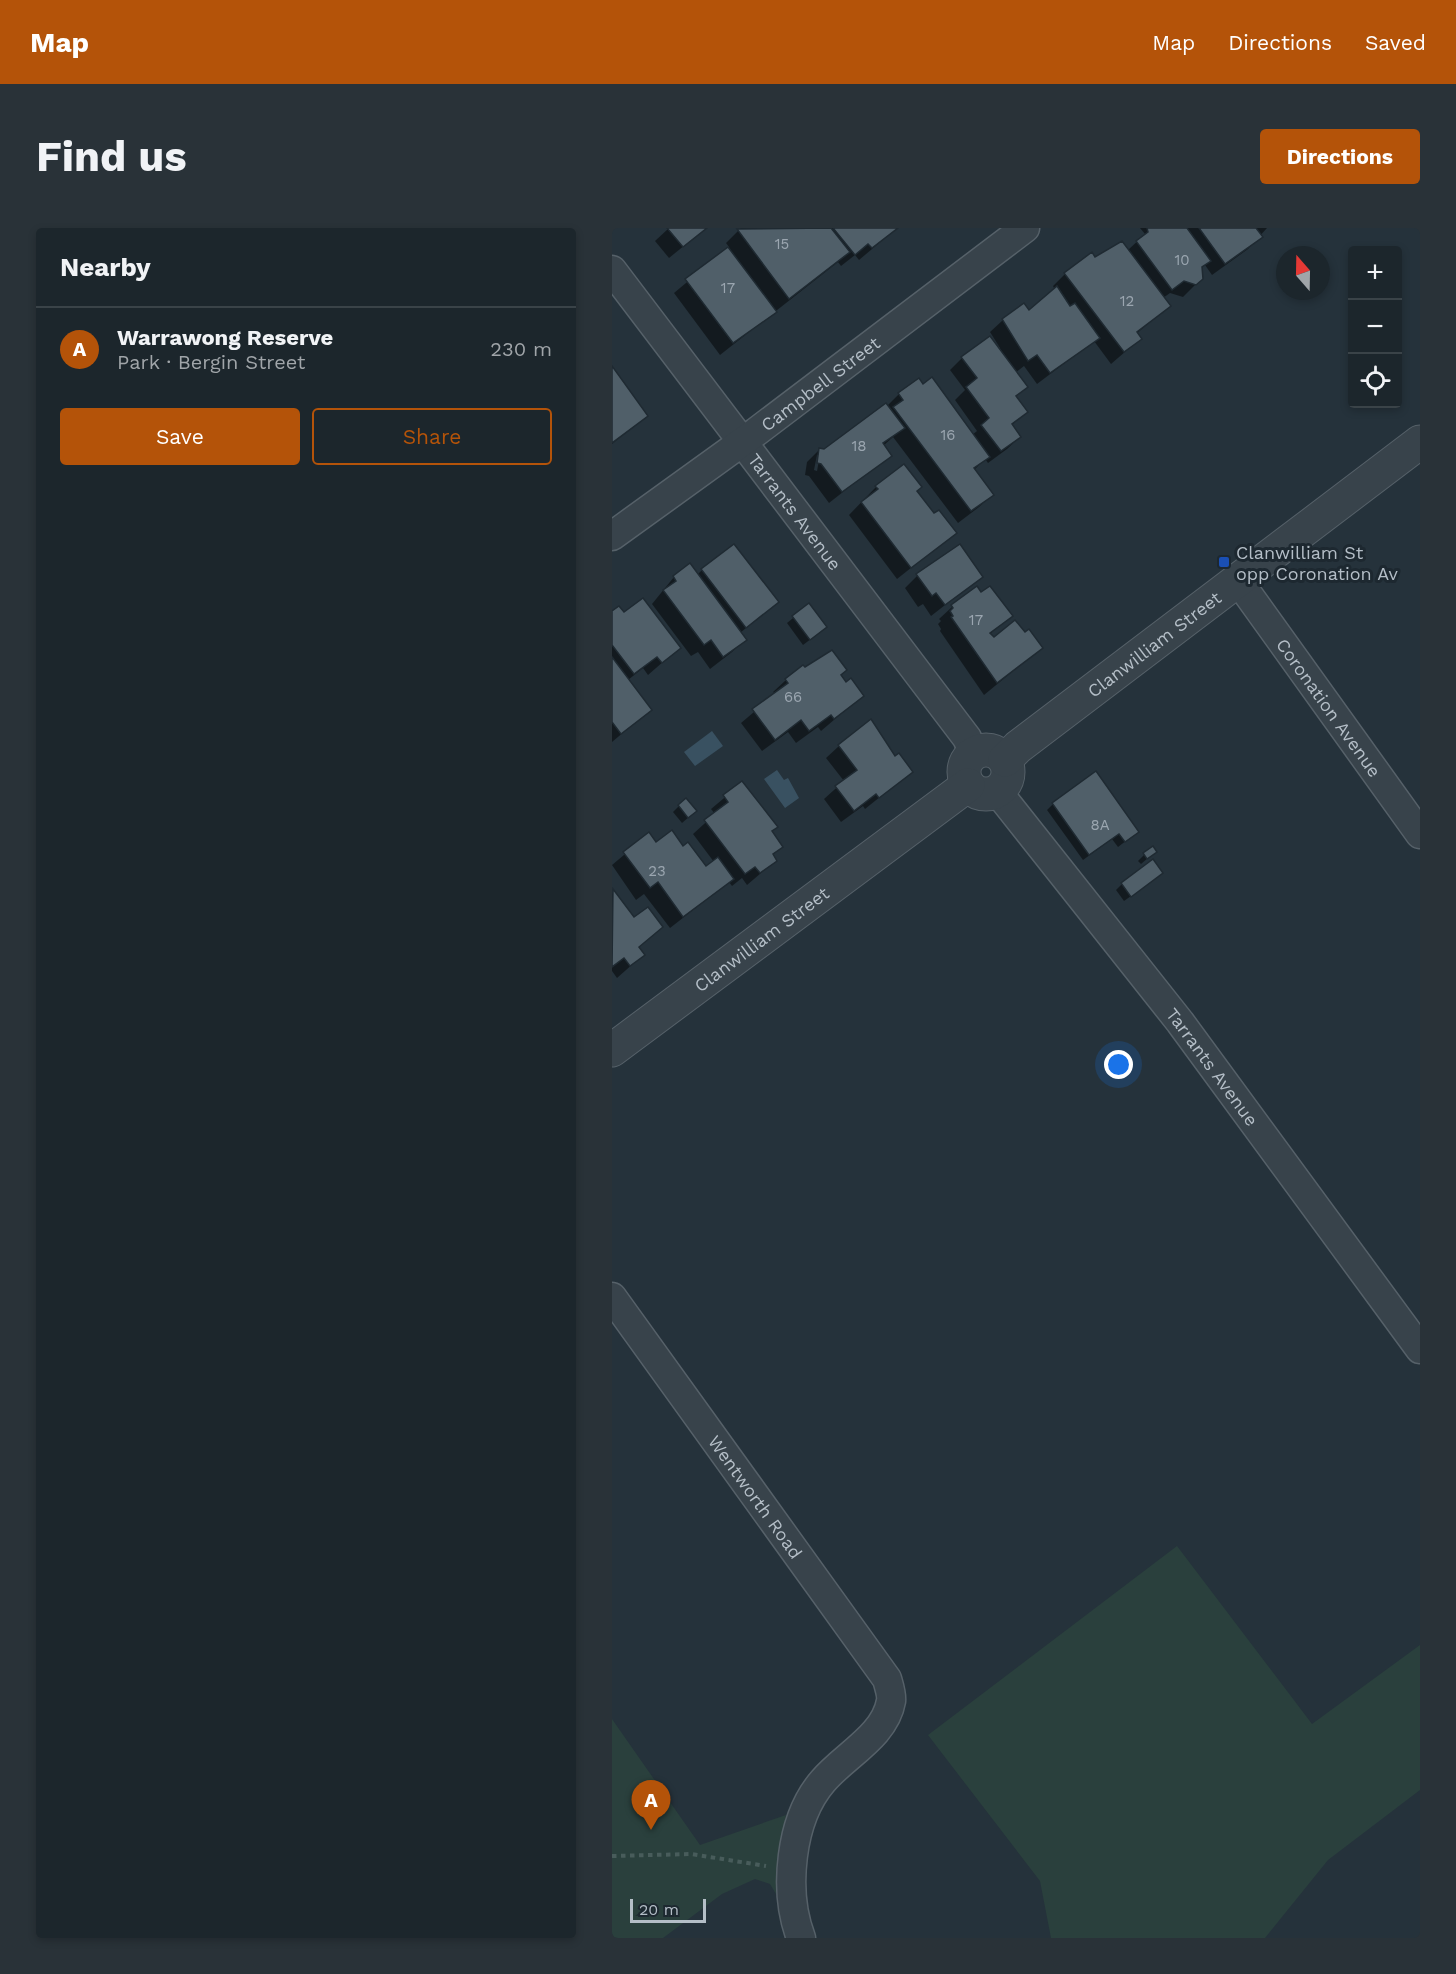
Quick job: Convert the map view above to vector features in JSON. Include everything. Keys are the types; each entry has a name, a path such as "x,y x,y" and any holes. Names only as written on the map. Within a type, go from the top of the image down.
{"street":[{"name":"Campbell Street","path":"612,536 741,443 1025,228"},
{"name":"Tarrants Avenue","path":"612,270 967,738 986,772 1180,1022 1420,1349"},
{"name":"Clanwilliam Street","path":"612,1050 986,772 1420,442"},
{"name":"Coronation Avenue","path":"1238,579 1420,834"},
{"name":"Wentworth Road","path":"612,1297 887,1679 892,1700 884,1721 817,1789 801,1826 790,1870"},
{"path":"790,1870 792,1908 801,1938"}],"path":[{"path":"612,1856 698,1854 790,1870"}],"green space":[{"path":"1177,1546 1312,1724 1420,1645 1420,1790 1328,1860 1265,1938 1051,1938 1040,1881 928,1735"},
{"path":"612,1719 700,1845 786,1815 778,1858 776,1894 770,1884 755,1879 722,1894 663,1938 612,1938"}],"water":[{"path":"712,731 723,746 695,766 684,752"},
{"path":"777,770 784,780 788,778 799,798 785,808 764,779"}],"building":[{"path":"667,228 707,228 683,247"},
{"path":"831,228 850,252 789,299 737,229"},
{"path":"833,228 898,228 872,248 868,244 855,255"},
{"path":"1147,228 1187,228 1211,261 1202,267 1203,279 1196,285 1184,281 1172,290 1136,241 1148,232"},
{"path":"1199,228 1256,228 1263,237 1225,264"},
{"path":"1122,241 1171,306 1137,332 1142,339 1124,352 1064,273 1092,252 1095,257"},
{"path":"728,247 777,312 733,343 685,279"},
{"path":"1057,286 1070,306 1075,303 1100,338 1050,373 1037,355 1028,361 1002,319 1024,303 1029,310"},
{"path":"990,336 1028,387 1016,396 1028,412 1012,424 1021,437 1001,451 981,425 989,418 966,387 977,378 961,357"},
{"path":"612,366 648,416 612,443"},
{"path":"932,377 990,457 974,468 994,495 971,511 893,407 903,400 898,393 919,378 923,384"},
{"path":"886,403 905,428 883,443 892,456 842,492 821,464 817,463 819,448 824,449"},
{"path":"904,464 922,487 917,491 934,513 939,510 957,533 911,568 861,502 878,489 875,486"},
{"path":"734,544 779,602 746,628 701,569"},
{"path":"960,544 983,577 945,605 936,593 932,596 916,574"},
{"path":"690,563 747,640 723,657 711,640 704,645 663,590 676,581 673,576"},
{"path":"977,586 981,592 990,586 1013,616 990,633 994,637 1015,620 1025,632 1029,629 1043,648 997,683 951,617 953,616 950,611 953,608 951,605"},
{"path":"643,598 681,648 662,663 657,657 634,674 612,645 612,611 619,606 624,612"},
{"path":"809,603 827,627 810,640 792,616"},
{"path":"832,650 847,670 841,675 846,682 851,678 864,696 834,719 831,715 809,731 801,720 775,740 752,709 788,683 785,679 803,665 805,667"},
{"path":"612,657 652,710 621,734 612,722"},
{"path":"871,719 895,756 899,753 913,772 879,798 876,794 854,811 835,786 857,770 838,745"},
{"path":"1096,771 1139,832 1125,842 1119,834 1089,855 1052,803"},
{"path":"742,781 778,827 772,831 783,847 773,854 777,861 760,873 755,867 745,874 704,820 728,802 723,795"},
{"path":"686,798 697,811 688,818 678,805"},
{"path":"672,830 683,846 688,842 706,866 718,857 734,879 683,917 658,882 650,888 623,852 649,832 656,842"},
{"path":"1153,846 1157,852 1147,859 1143,853"},
{"path":"1153,859 1163,873 1131,897 1121,883"},
{"path":"613,889 634,917 648,907 663,927 639,947 645,955 630,966 624,958 612,967"}],"place":[{"name":"Clanwilliam St opp Coronation Av","path":"1224,562"},
{"name":"Warrawong Reserve","path":"651,1830"}]}
